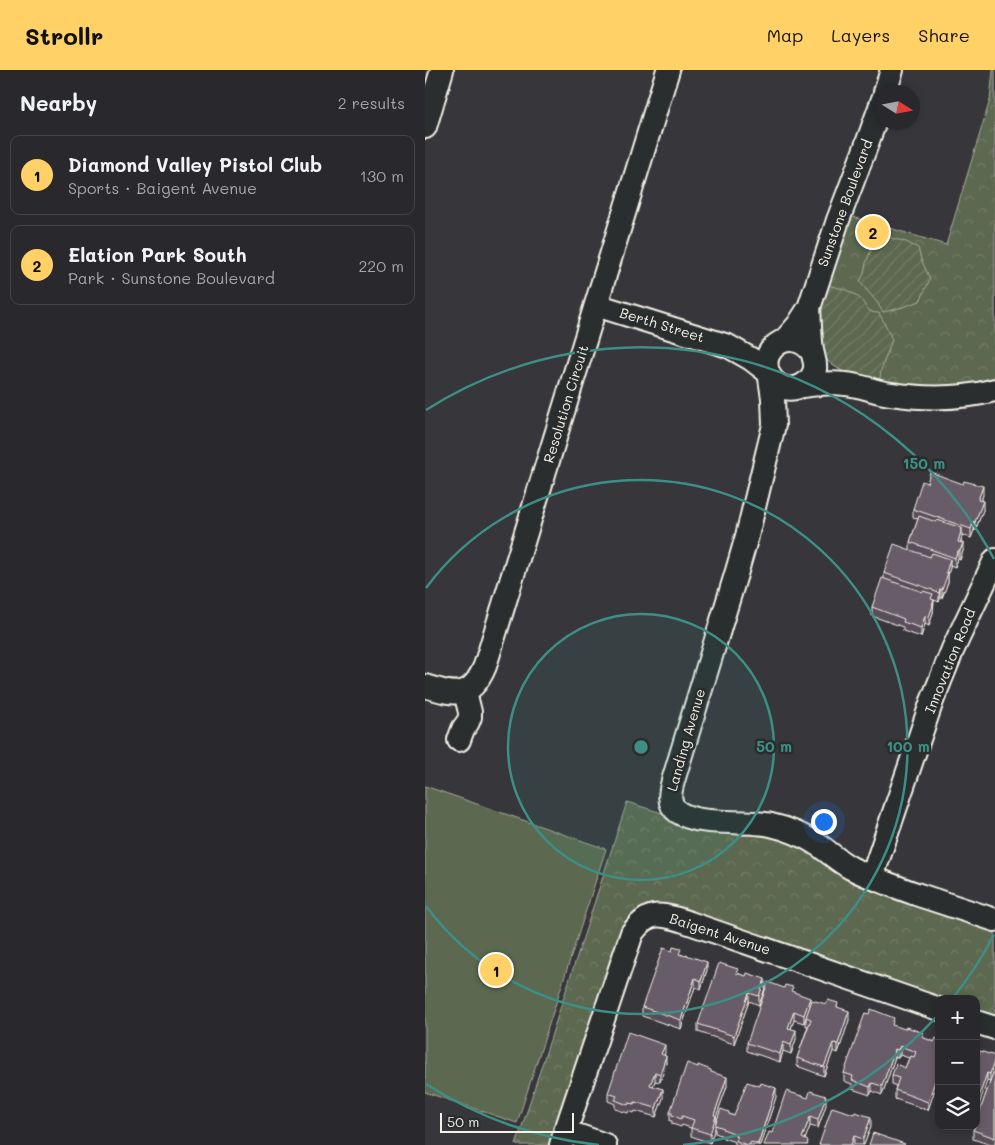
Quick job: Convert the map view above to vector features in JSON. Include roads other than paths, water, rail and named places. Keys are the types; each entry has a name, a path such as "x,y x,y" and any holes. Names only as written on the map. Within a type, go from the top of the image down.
{"street":[{"path":"425,127 443,70"},
{"name":"Resolution Circuit","path":"465,692 476,684 485,666 668,70"},
{"path":"887,85 891,70"},
{"name":"Sunstone Boulevard","path":"782,342 799,325 809,308 838,220 875,122"},
{"name":"Berth Street","path":"596,305 729,346 751,359 769,375"},
{"name":"Sunstone Boulevard","path":"809,308 813,355"},
{"path":"846,384 799,341 782,342 769,353 767,360 769,375 775,383 787,388 823,383 846,384 884,393 911,396 952,396 995,390"},
{"name":"Berth Street","path":"729,346 753,346 782,342"},
{"path":"801,387 813,374 815,363 813,355"},
{"name":"Landing Avenue","path":"769,375 773,398 774,425 742,553 673,781 670,798 671,805 676,811 693,819 752,822 791,831 819,846 850,868 995,920"},
{"name":"Landing Avenue","path":"774,425 788,401 801,387"},
{"name":"Innovation Road","path":"872,877 932,701 953,649 995,560"},
{"path":"425,686 452,693 465,692 470,717 459,740"},
{"name":"Baigent Avenue","path":"563,1138 633,933 639,924 655,915 665,915 681,920 935,1008"},
{"path":"980,1023 995,1028"},
{"path":"563,1138 605,1145"}],"place":[{"name":"Elation Park South","path":"873,232"},
{"name":"Diamond Valley Pistol Club","path":"496,970"}]}
